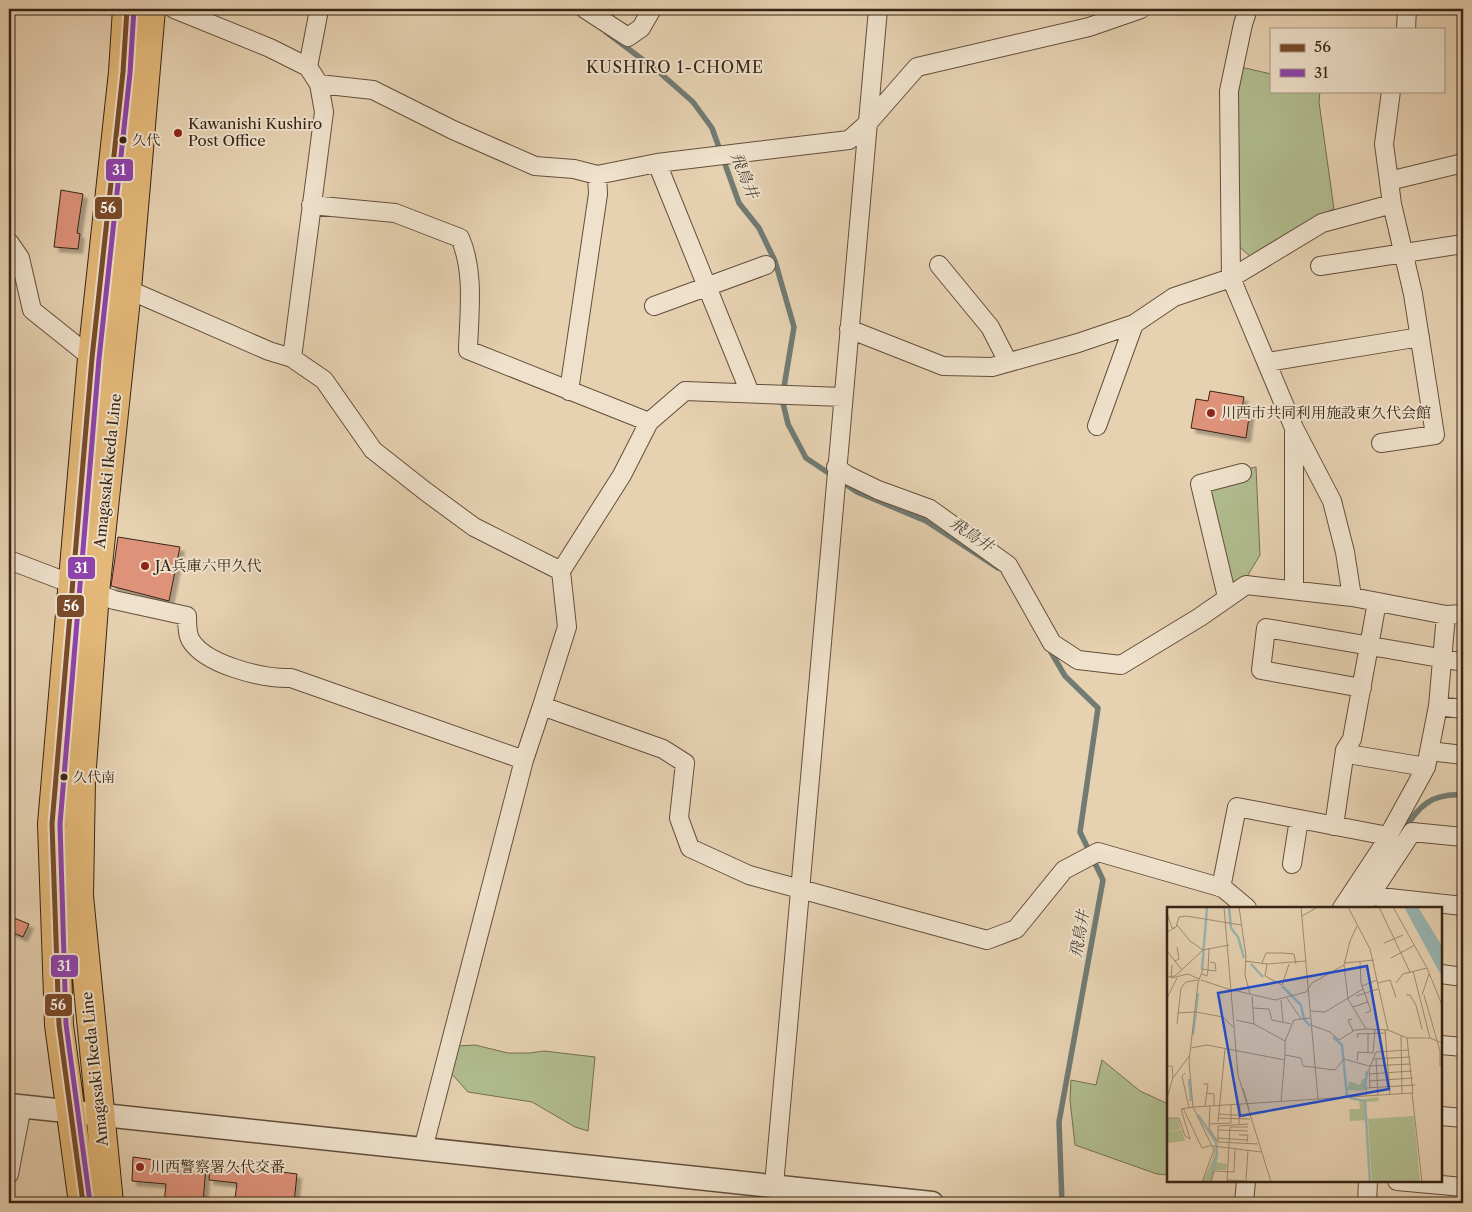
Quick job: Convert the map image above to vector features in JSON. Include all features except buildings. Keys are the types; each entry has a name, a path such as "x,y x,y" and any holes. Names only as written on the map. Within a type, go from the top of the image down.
{"main road":[{"name":"Amagasaki Ikeda Line","path":"109,1203 79,896 83,588 92,358 123,72 127,9"},
{"name":"Amagasaki Ikeda Line","path":"83,1203 60,1026 52,824 83,588 127,288 150,9"}],"street":[{"path":"174,9 270,48 308,67 319,84 324,112 292,358"},
{"path":"308,67 318,15 316,9"},
{"path":"585,9 628,37 641,28 652,9"},
{"path":"774,1185 836,466 878,9"},
{"path":"319,84 373,90 453,130 535,166 574,169 597,174 658,163 850,140 868,123 917,67 1089,27 1141,9"},
{"path":"1248,9 1243,24 1230,90 1231,278 1294,428 1332,501 1345,552 1352,597"},
{"path":"1406,28 1407,9"},
{"path":"1381,443 1435,435 1420,337 1392,204 1384,144 1391,92"},
{"path":"658,163 750,393"},
{"path":"1389,181 1463,164"},
{"path":"569,391 595,213 597,174"},
{"path":"849,329 943,366 992,367 1078,343 1134,324 1174,297 1231,278 1322,223 1392,204"},
{"path":"311,205 394,213 460,238 466,251 469,289 468,350 648,422"},
{"path":"9,242 20,258 32,310 92,358"},
{"path":"1320,266 1463,244"},
{"path":"654,306 766,265"},
{"path":"939,265 990,327 1008,362"},
{"path":"127,288 269,351 292,358 324,380 373,450 474,528 560,571"},
{"path":"1097,426 1134,324"},
{"path":"1267,362 1420,337"},
{"path":"423,1149 524,760 567,627 560,571 622,475 648,422 685,391 843,397"},
{"path":"1294,428 1294,589"},
{"path":"836,466 848,475 878,490 930,509 1008,566 1052,643 1078,660 1121,664 1159,643 1246,584 1352,597 1454,614 1440,659 1438,706 1428,759 1388,836 1343,907"},
{"path":"1227,597 1200,484 1242,473"},
{"path":"9,560 114,600 187,616 190,639 214,662 274,679 291,678 524,760"},
{"path":"1334,826 1345,750 1352,739 1377,602"},
{"path":"1362,688 1261,670 1266,628 1463,662"},
{"path":"542,706 664,749 685,763 679,818 690,848 749,875 987,940 1016,929 1064,870 1098,852 1221,888 1247,907"},
{"path":"1438,706 1463,709"},
{"path":"1345,750 1354,755 1428,759 1463,755"},
{"path":"1221,888 1237,807 1388,836"},
{"path":"1292,864 1299,819"},
{"path":"1463,837 1412,832 1366,902 1463,906"},
{"path":"1442,974 1463,976"},
{"path":"1442,1044 1463,1047"},
{"path":"9,1174 16,1105 70,1113 101,1114 932,1203"},
{"path":"1442,1116 1463,1118"},
{"path":"1244,1203 1246,1182"},
{"path":"1367,1203 1368,1182"},
{"path":"1408,1182 1463,1187"}],"green space":[{"path":"1241,67 1270,74 1270,92 1320,92 1319,102 1334,209 1309,220 1251,257 1235,243 1236,96"},
{"path":"1256,467 1260,555 1245,580 1231,584 1206,478"},
{"path":"475,1045 508,1053 544,1051 595,1057 588,1131 575,1127 532,1102 468,1092 450,1072 457,1046"},
{"path":"1102,1060 1140,1091 1167,1104 1167,1175 1157,1174 1075,1145 1070,1100 1071,1080 1096,1085"}],"waterway":[{"name":"飛鳥井","path":"606,32 659,72 693,102 712,128 739,203 759,228 775,261 794,327 782,399 788,424 806,458 833,476"},
{"name":"飛鳥井","path":"841,481 857,492 926,521 998,568"},
{"name":"飛鳥井","path":"1048,647 1065,676 1098,708 1080,832 1103,880 1059,1122 1062,1203"},
{"path":"1403,831 1427,803 1442,796 1463,795"}],"transit line":[{"name":"56","path":"83,1203 59,1025 52,824 92,358 123,72 127,9"},
{"name":"31","path":"90,1202 66,1024 60,824 99,359 130,73 134,9"}],"place":[{"name":"Kawanishi Kushiro Post Office","path":"178,133"},
{"name":"久代","path":"123,140"},
{"name":"川西市共同利用施設東久代会館","path":"1211,413"},
{"name":"JA兵庫六甲久代","path":"145,566"},
{"name":"久代南","path":"64,777"},
{"name":"川西警察署久代交番","path":"140,1167"}],"district":[{"name":"KUSHIRO 1-CHOME","path":"675,67"}]}
